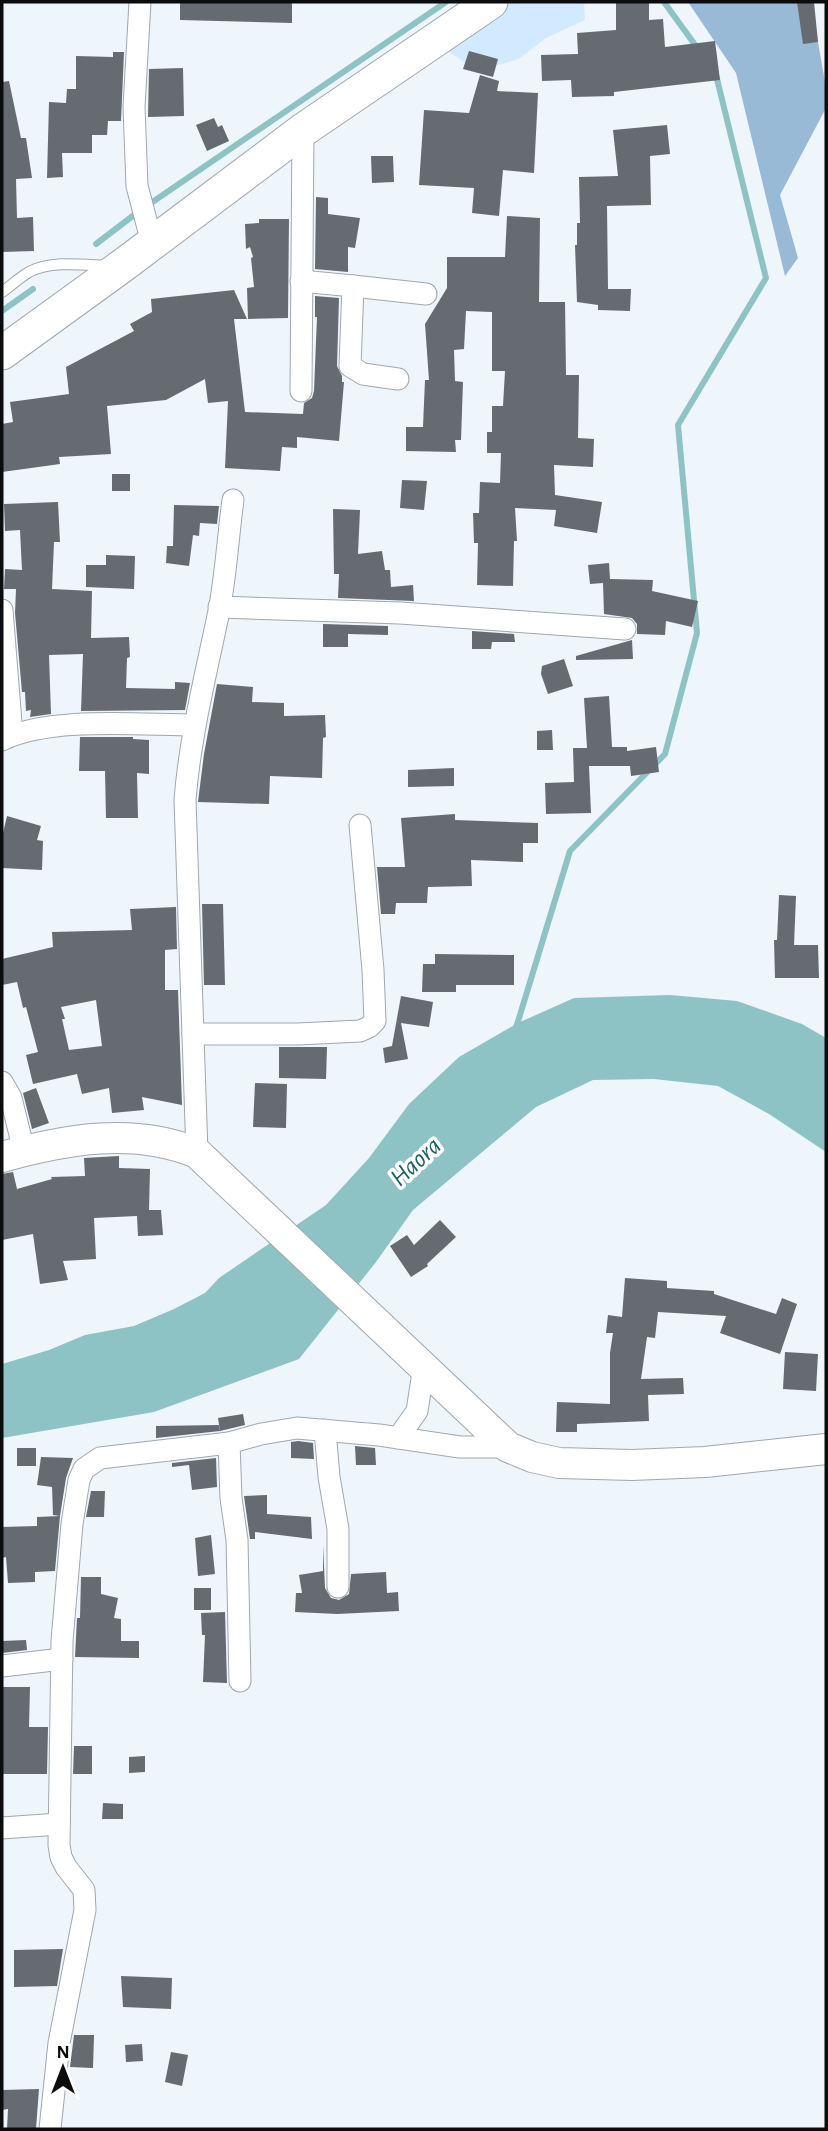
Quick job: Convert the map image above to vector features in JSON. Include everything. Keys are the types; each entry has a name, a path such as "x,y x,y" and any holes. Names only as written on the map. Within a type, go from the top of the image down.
{"main road":[{"path":"2,353 303,130 491,2"}],"street":[{"path":"140,2 134,107 137,186 152,243"},
{"path":"301,391 303,130"},
{"path":"301,281 425,294"},
{"path":"354,286 350,366 363,374 398,379"},
{"path":"197,1153 186,800 188,768 219,607 233,500"},
{"path":"219,607 400,613 625,629"},
{"path":"2,610 7,738 54,727 195,724"},
{"path":"193,1034 360,1031 375,1021 373,970 359,825"},
{"path":"2,1082 11,1098 13,1154 77,1140 113,1137 174,1143 197,1153 251,1201 508,1447 532,1457 559,1463 632,1465 705,1462 826,1449"},
{"path":"398,1438 417,1411 418,1360"},
{"path":"50,2129 59,2043 85,1910 84,1890 61,1857 59,1824 62,1659 72,1524 79,1480 84,1469 100,1458 229,1443 282,1429 325,1430 460,1447 508,1447"},
{"path":"325,1430 329,1477 338,1529 338,1587"},
{"path":"229,1443 231,1498 237,1540 240,1681"},
{"path":"2,1666 62,1659"},
{"path":"2,1828 59,1824"}],"lane":[{"path":"2,292 30,272 43,267 67,264 122,266"}],"shaded area":[{"path":"503,2 584,2 585,20 546,38 520,58 475,69 439,45"},
{"path":"688,2 811,2 826,88 826,108 780,195 798,258 785,276 736,73"}],"water":[{"name":"Haora","path":"670,995 737,1001 802,1024 826,1038 826,1152 769,1114 718,1086 654,1079 593,1080 536,1107 413,1210 376,1262 299,1359 154,1412 2,1438 2,1364 49,1350 85,1335 134,1326 205,1293 219,1278 326,1205 369,1158 409,1104 459,1057 518,1023 574,998"}],"building":[{"path":"180,2 292,2 292,23 180,20"},
{"path":"616,2 649,2 649,20 663,19 665,47 715,41 720,80 614,92 614,96 572,97 571,80 542,81 541,55 578,54 577,33 616,30"},
{"path":"797,2 814,2 818,42 803,44"},
{"path":"469,51 498,59 493,77 463,69"},
{"path":"113,52 124,52 121,121 108,121 107,135 92,135 92,153 62,153 63,177 47,178 49,102 66,103 67,89 76,89 76,56 113,57"},
{"path":"183,68 184,116 148,117 149,69"},
{"path":"480,75 499,81 497,91 538,93 534,173 503,170 499,216 472,213 474,188 419,185 424,110 469,113"},
{"path":"9,81 21,138 26,138 32,178 16,179 17,218 33,217 34,251 2,252 2,82"},
{"path":"214,118 218,127 222,125 229,141 207,151 196,125"},
{"path":"667,125 670,154 650,156 651,205 607,206 608,289 631,289 630,311 598,310 598,305 577,302 575,245 577,223 580,223 579,177 618,176 613,130"},
{"path":"371,156 393,156 394,182 372,183"},
{"path":"316,197 328,198 328,214 360,218 355,248 348,247 348,272 315,269"},
{"path":"507,216 540,218 539,302 565,302 566,375 579,375 578,438 594,439 593,467 554,465 555,495 602,502 597,533 554,526 556,510 515,508 517,541 514,541 513,586 477,585 478,543 474,543 473,513 479,513 480,482 500,483 501,453 487,453 487,432 492,432 492,406 503,406 505,371 492,371 492,312 466,311 464,349 454,350 455,381 463,382 461,440 455,440 456,452 406,451 406,427 423,427 425,380 429,380 425,324 447,288 447,257 505,257"},
{"path":"259,219 289,219 288,318 248,319 247,288 254,287 253,257 250,247 246,249 245,224 259,223"},
{"path":"234,290 247,319 234,319 245,412 303,414 304,403 312,398 314,391 317,317 315,296 339,298 337,366 344,382 339,441 297,437 297,448 282,447 280,471 225,468 228,401 208,403 205,379 166,400 107,406 111,454 59,457 60,464 2,472 2,424 13,422 10,402 69,394 66,367 134,331 130,324 152,312 151,299"},
{"path":"112,474 130,474 130,491 112,491"},
{"path":"402,480 427,481 424,510 400,508"},
{"path":"58,502 60,542 54,542 52,589 92,591 91,638 129,637 130,657 127,658 126,688 175,689 175,682 190,683 185,710 81,711 83,654 49,655 51,714 30,717 31,710 26,711 15,613 16,589 4,589 5,569 22,570 20,530 5,531 4,504"},
{"path":"174,505 219,506 217,524 200,523 199,536 193,535 189,566 166,563 167,546 173,546"},
{"path":"333,509 360,510 358,554 382,551 385,570 390,570 391,587 413,585 414,601 338,598 339,574 334,574"},
{"path":"106,555 135,556 134,589 86,587 86,565 106,565"},
{"path":"609,563 610,579 653,580 652,591 698,601 692,627 666,621 665,635 637,634 637,624 632,618 604,614 603,583 590,584 588,565"},
{"path":"323,624 388,626 388,635 348,634 348,647 323,647"},
{"path":"472,631 514,634 515,642 492,642 491,649 472,649"},
{"path":"632,640 633,659 576,660 576,656"},
{"path":"564,659 573,686 548,694 541,674 542,666"},
{"path":"217,684 253,687 252,702 284,703 284,716 325,715 322,778 270,776 269,804 198,802"},
{"path":"609,696 612,747 627,747 627,751 656,747 659,772 631,776 630,766 589,766 591,813 546,814 545,783 574,782 573,748 587,748 584,698"},
{"path":"552,730 553,750 537,750 537,731"},
{"path":"80,737 133,737 149,740 149,774 137,773 138,818 106,818 105,771 79,771"},
{"path":"454,768 454,786 408,787 408,770"},
{"path":"455,814 455,820 538,823 538,843 523,843 523,862 471,860 472,886 428,887 427,903 396,903 395,914 381,914 377,867 405,867 401,818"},
{"path":"7,816 41,826 37,840 43,841 42,870 2,868 2,837"},
{"path":"779,895 796,896 794,945 818,945 819,978 775,978 774,940 777,940"},
{"path":"202,904 223,904 225,985 204,985"},
{"path":"176,907 177,949 165,950 165,990 178,990 182,1105 142,1097 144,1110 112,1113 109,1088 82,1094 77,1074 33,1084 26,1055 38,1052 17,982 2,985 2,959 53,947 52,932 132,930 130,909","holes":["96,1000 102,1046 69,1050 61,1007"]},
{"path":"435,954 514,955 514,985 456,985 456,992 422,992 423,964 435,964"},
{"path":"401,996 433,1002 429,1027 401,1023 408,1059 385,1063 383,1048 392,1046"},
{"path":"279,1047 327,1047 326,1079 279,1078"},
{"path":"255,1083 287,1084 286,1128 253,1127"},
{"path":"36,1088 49,1123 32,1129 23,1093"},
{"path":"119,1156 119,1168 150,1169 149,1210 161,1210 163,1235 138,1236 137,1216 94,1218 96,1259 63,1261 68,1280 40,1284 33,1234 2,1240 2,1174 13,1172 17,1189 52,1179 51,1177 85,1176 84,1158"},
{"path":"440,1220 456,1237 427,1264 428,1266 411,1277 390,1246 407,1235 414,1245"},
{"path":"625,1278 667,1281 667,1288 714,1291 714,1294 776,1314 782,1298 797,1304 780,1354 720,1333 726,1316 658,1312 655,1338 647,1337 641,1379 683,1378 684,1394 648,1395 649,1421 577,1424 577,1432 556,1432 557,1402 610,1404 610,1353 613,1333 606,1333 608,1315 622,1317"},
{"path":"785,1352 818,1354 816,1391 783,1389"},
{"path":"243,1414 245,1425 220,1431 218,1418"},
{"path":"219,1425 220,1431 156,1438 156,1426"},
{"path":"291,1442 313,1443 314,1459 291,1458"},
{"path":"355,1446 375,1448 376,1465 356,1465"},
{"path":"17,1448 36,1448 36,1466 17,1466"},
{"path":"41,1457 73,1458 66,1478 60,1516 53,1515 52,1487 37,1485"},
{"path":"216,1458 217,1487 192,1490 189,1465 172,1467 172,1463"},
{"path":"91,1491 105,1491 104,1517 86,1517"},
{"path":"267,1495 267,1514 311,1517 312,1539 255,1532 255,1539 250,1539 244,1496"},
{"path":"60,1516 55,1571 35,1572 35,1582 8,1583 6,1557 2,1558 2,1527 37,1526 37,1517"},
{"path":"211,1535 215,1574 198,1576 195,1538"},
{"path":"323,1545 325,1588 331,1598 339,1600 349,1594 351,1574 386,1572 387,1593 398,1592 399,1611 337,1614 295,1612 296,1593 302,1593 299,1575 323,1571"},
{"path":"81,1577 101,1577 101,1594 118,1598 114,1618 121,1619 121,1641 139,1641 139,1658 75,1657"},
{"path":"194,1588 211,1588 211,1610 194,1610"},
{"path":"225,1612 227,1683 203,1682 205,1635 202,1635 201,1613"},
{"path":"26,1640 27,1650 2,1653 2,1641"},
{"path":"2,1687 30,1687 29,1727 48,1727 47,1774 2,1774"},
{"path":"74,1746 92,1746 92,1774 73,1774"},
{"path":"145,1756 145,1772 129,1773 129,1757"},
{"path":"103,1803 123,1804 123,1819 102,1819"},
{"path":"63,1949 57,1986 14,1987 14,1950"},
{"path":"121,1976 172,1978 171,2009 123,2007"},
{"path":"74,2035 94,2035 93,2068 70,2067"},
{"path":"142,2044 143,2061 126,2062 125,2045"},
{"path":"171,2052 188,2055 182,2086 165,2082"},
{"path":"39,2089 36,2129 7,2129 8,2109 2,2110 2,2090"}],"waterway":[{"path":"151,203 446,2"},
{"path":"664,2 698,49"},
{"path":"516,1028 570,851 665,754 697,633 678,425 766,278 716,75"},
{"path":"96,244 134,215"},
{"path":"2,311 33,289"}]}
